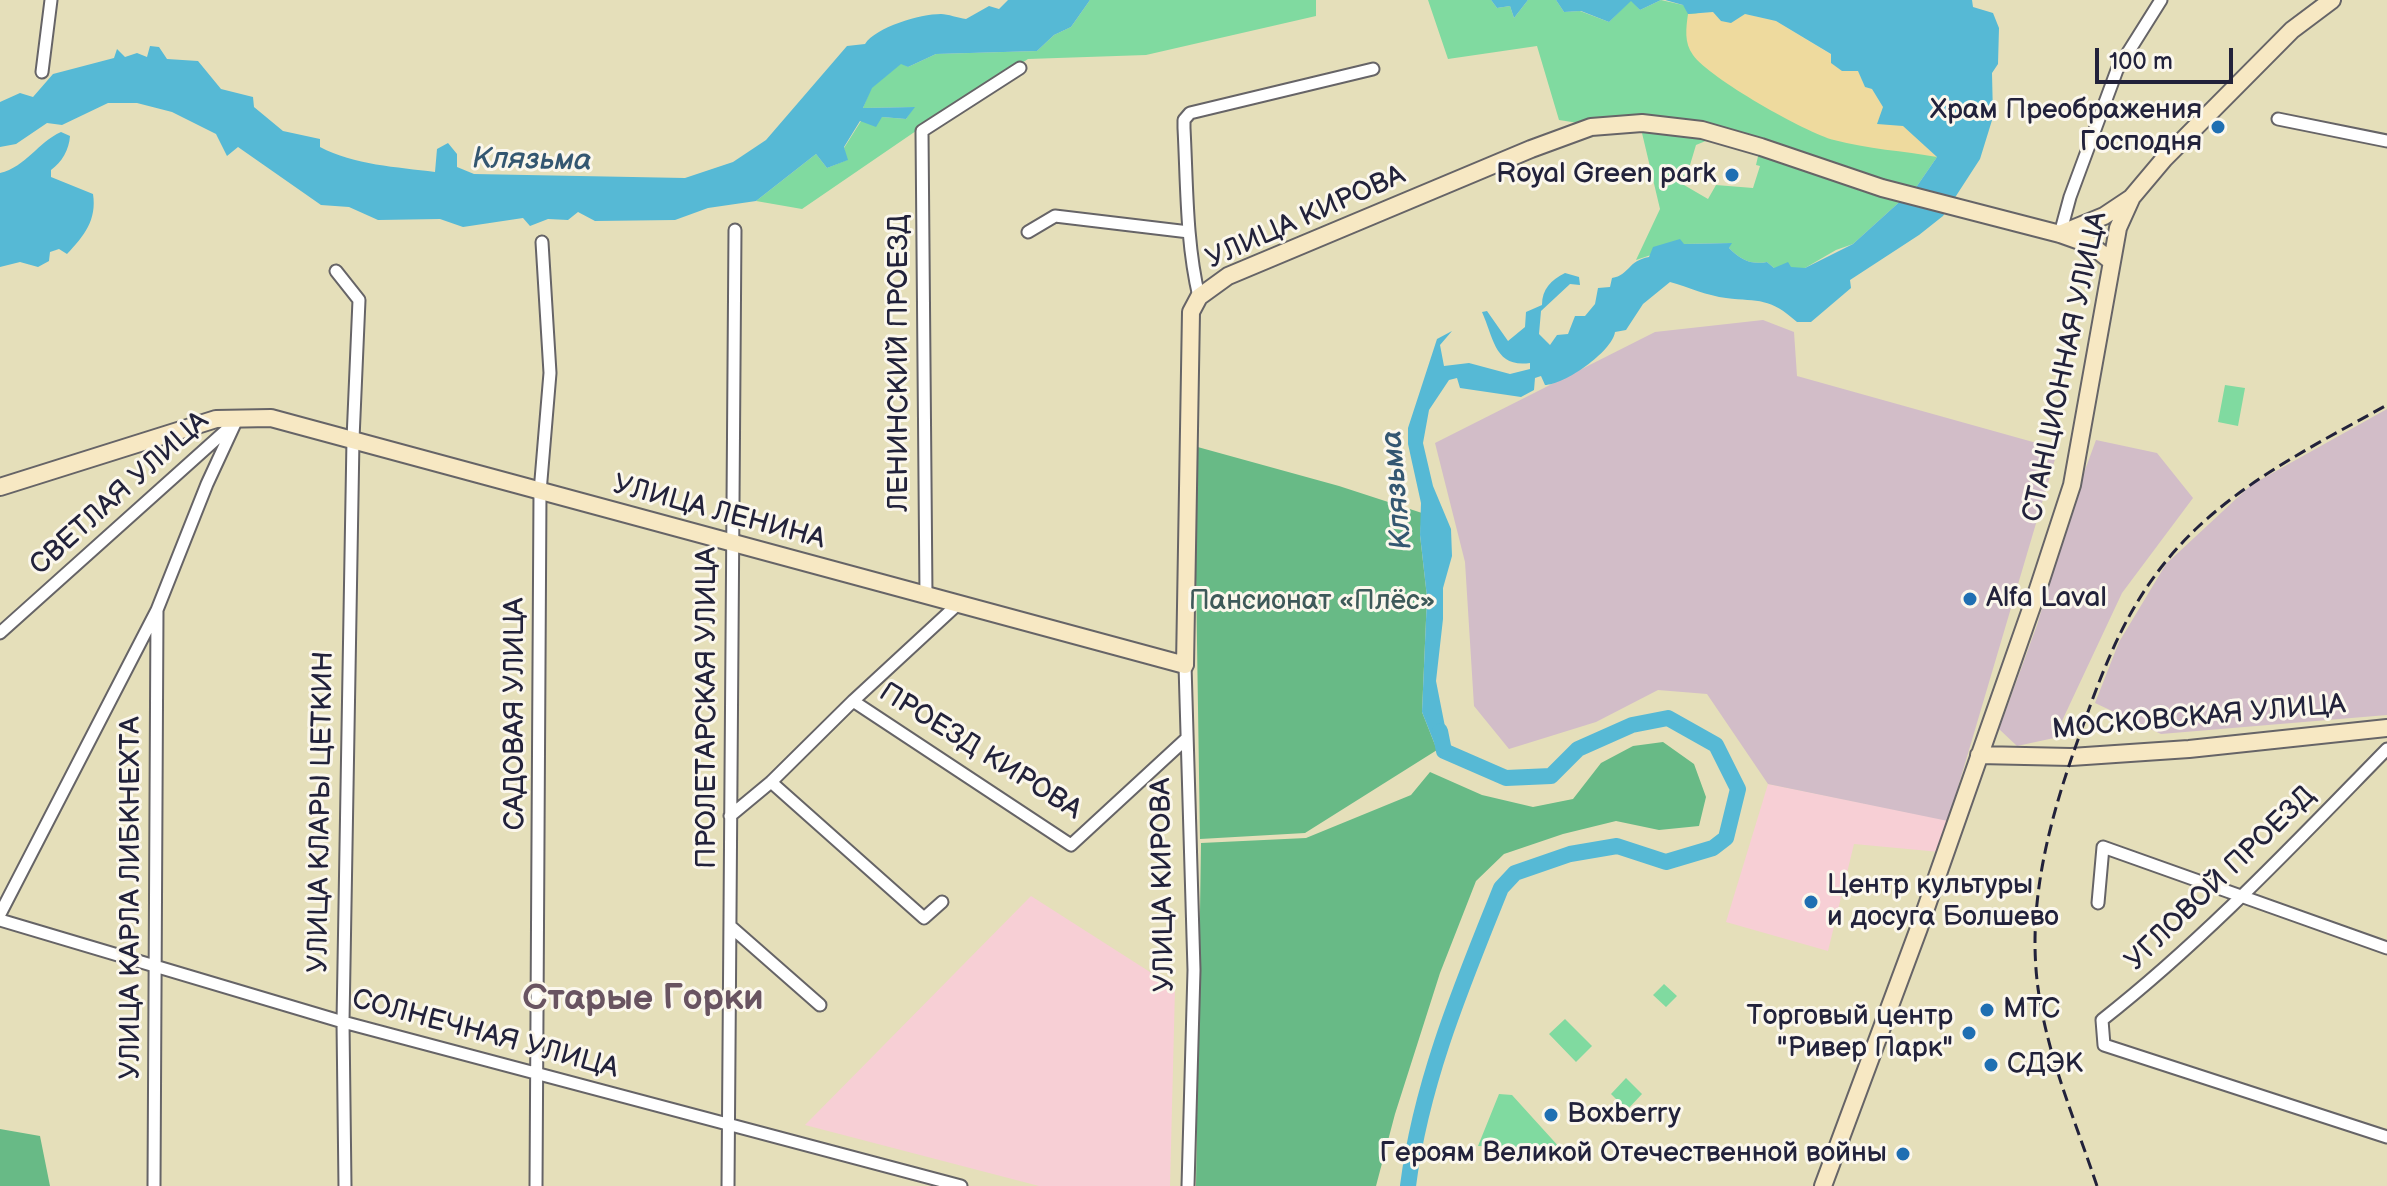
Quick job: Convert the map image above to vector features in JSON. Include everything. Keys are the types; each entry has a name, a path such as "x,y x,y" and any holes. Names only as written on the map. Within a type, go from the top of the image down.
{"street":[{"path":"42,72 51,0"},
{"path":"2060,234 2070,197 2117,70 2161,0"},
{"name":"СТАНЦИОННАЯ УЛИЦА","path":"1823,1186 1919,928 2072,485 2118,228 2132,197 2164,159 2281,40 2332,0"},
{"name":"ЛЕНИНСКИЙ ПРОЕЗД","path":"926,595 922,131 1020,68"},
{"path":"1199,297 1191,263 1184,128 1186,116 1373,69"},
{"path":"2278,119 2387,141"},
{"name":"УЛИЦА КИРОВА","path":"1188,1186 1194,970 1185,665 1190,330 1191,312 1199,297 1228,276 1531,149 1591,127 1642,123 1702,130 1882,188 2060,234 2091,245 2111,261"},
{"path":"2060,234 2104,216 2132,197"},
{"path":"1028,232 1055,216 1189,232"},
{"name":"ПРОЛЕТАРСКАЯ УЛИЦА","path":"728,1186 735,230"},
{"name":"САДОВАЯ УЛИЦА","path":"536,1186 540,492 550,373 542,242"},
{"name":"УЛИЦА КЛАРЫ ЦЕТКИН","path":"336,271 359,300 353,439 343,1022 345,1186"},
{"name":"УЛИЦА ЛЕНИНА","path":"0,487 216,419 271,418 1185,665"},
{"path":"0,917 157,610 207,484 237,420"},
{"name":"СВЕТЛАЯ УЛИЦА","path":"0,633 237,420"},
{"path":"730,816 771,782 958,604"},
{"name":"УЛИЦА КАРЛА ЛИБКНЕХТА","path":"154,1186 157,610"},
{"name":"ПРОЕЗД КИРОВА","path":"853,701 1071,845 1186,739"},
{"name":"МОСКОВСКАЯ УЛИЦА","path":"1979,755 2071,757 2189,749 2387,728"},
{"path":"1987,734 2015,756"},
{"name":"УГЛОВОЙ ПРОЕЗД","path":"2387,749 2241,898 2154,979 2102,1020 2104,1045 2387,1137"},
{"path":"771,782 924,918 942,902"},
{"path":"2098,903 2103,847 2387,948"},
{"name":"СОЛНЕЧНАЯ УЛИЦА","path":"0,917 343,1022 930,1182 961,1186"},
{"path":"730,926 820,1005"}],"shaded area":[{"path":"1763,320 1794,332 1797,376 2058,449 1948,821 1768,784 1707,694 1658,690 1596,722 1509,749 1474,706 1465,562 1435,443 1655,332"},
{"path":"2387,409 2387,715 2161,734 2095,703 2119,642 2166,564 2251,485"},
{"path":"2096,440 2157,453 2193,498 2122,593 2054,738 2017,746 1999,729 2037,625"},
{"path":"1768,784 1952,821 1940,852 1854,844 1828,951 1726,922"},
{"path":"1031,896 1175,988 1170,1186 1039,1186 805,1125"}],"green space":[{"path":"1090,0 1316,0 1316,16 1146,55 1028,59 802,209 756,201 816,154 827,168 847,160 844,148 861,121 882,117 906,119 914,107 863,108 871,88 901,63 908,67 936,54 1037,51 1054,35 1071,27"},
{"path":"1428,0 1491,0 1497,8 1510,6 1514,18 1528,0 1556,0 1564,12 1580,11 1609,22 1631,0 1640,10 1661,0 1683,5 1937,157 1917,186 1853,244 1805,268 1774,268 1767,262 1746,261 1729,248 1731,243 1684,244 1636,260 1660,209 1642,133 1559,120 1537,46 1448,59","holes":["1708,140 1759,152 1756,165 1760,166 1753,188 1716,185 1708,199 1684,185 1696,145"]},
{"path":"2225,385 2245,388 2238,426 2218,422"},
{"name":"Пансионат «Плёс»","path":"1194,446 1339,486 1422,513 1420,535 1427,597 1422,712 1437,750 1305,833 1200,839"},
{"path":"1663,742 1694,764 1706,797 1699,826 1659,830 1616,821 1563,834 1504,854 1476,881 1440,973 1395,1114 1376,1186 1196,1186 1201,843 1306,838 1411,795 1430,772 1482,795 1533,807 1573,799 1601,763 1633,746"},
{"path":"1664,984 1677,996 1666,1007 1653,995"},
{"path":"1565,1019 1592,1046 1576,1062 1549,1034"},
{"path":"1626,1078 1642,1094 1627,1110 1611,1094"},
{"path":"1499,1094 1512,1095 1561,1149 1478,1146"},
{"path":"0,1129 40,1136 50,1186 0,1186"}],"sand":[{"path":"1713,12 1721,21 1745,14 1776,21 1858,71 1865,87 1872,89 1883,107 1937,157 1834,140 1802,127 1737,90 1703,65 1688,46 1688,14"}],"water":[{"path":"1008,0 1090,0 1071,27 1054,35 1037,51 936,54 908,67 901,64 872,88 863,108 915,107 906,119 882,117 876,127 860,121 844,147 848,160 827,168 816,154 756,201 708,208 675,220 595,221 578,212 568,220 548,219 530,226 523,218 463,227 440,219 378,220 349,207 321,205 238,147 227,156 216,134 172,112 137,103 108,103 62,125 47,123 16,144 0,147 0,102 20,93 33,97 53,74 114,58 117,49 125,57 137,53 147,57 150,46 159,47 167,59 198,61 221,89 253,97 254,107 283,131 320,139 320,147 361,162 435,172 437,149 448,143 457,154 457,167 474,174 685,178 733,162 766,140 847,46 865,44 888,27 911,19 941,14 966,19 989,6 999,9"},
{"path":"1491,0 1528,0 1514,18 1510,6 1497,8"},
{"path":"1556,0 1661,0 1640,10 1631,1 1609,22 1581,11 1564,12"},
{"path":"1665,0 1972,0 1973,7 1993,13 1999,28 1998,64 1992,73 1993,117 1980,159 1943,216 1850,280 1851,288 1811,322 1797,322 1779,308 1764,302 1719,297 1670,282 1643,304 1626,330 1615,332 1597,358 1564,380 1545,385 1541,376 1535,378 1534,390 1521,397 1460,388 1457,378 1449,380 1429,410 1423,443 1433,486 1451,529 1452,556 1443,588 1436,681 1450,752 1437,750 1422,712 1427,597 1420,535 1421,503 1408,444 1408,428 1437,339 1452,331 1440,345 1444,366 1469,363 1510,374 1530,369 1530,363 1509,361 1497,350 1482,312 1487,311 1508,341 1525,327 1526,312 1542,305 1544,294 1552,282 1565,273 1579,277 1580,285 1570,284 1541,311 1539,334 1550,345 1557,335 1568,334 1575,316 1585,316 1595,304 1598,288 1610,287 1612,278 1649,257 1653,247 1680,239 1684,244 1732,243 1729,248 1746,261 1767,262 1774,268 1788,262 1791,267 1805,268 1853,244 1917,186 1937,157 1903,126 1877,124 1883,107 1872,89 1865,87 1858,71 1842,71 1831,63 1831,54 1776,21 1745,14 1731,23 1721,21 1713,12 1688,14 1683,5"},
{"path":"61,132 70,136 69,141 64,155 51,170 51,177 93,194 93,212 88,227 67,254 59,249 50,252 49,261 38,267 20,262 0,267 0,173 17,165"}],"waterway":[{"name":"Клязьма","path":"1408,1186 1414,1147 1433,1072 1458,997 1501,888 1515,873 1570,854 1617,846 1666,862 1713,848 1726,838 1738,789 1716,745 1668,718 1632,725 1578,749 1551,776 1506,778 1444,751 1440,731"}],"railway":[{"path":"2097,1186 2049,1043 2039,995 2035,928 2050,830 2091,704 2126,622 2140,597 2176,549 2242,491 2313,446 2387,405"}],"place":[{"name":"Храм Преображения Господня","path":"2218,127"},
{"name":"Royal Green park","path":"1732,175"},
{"name":"Alfa Laval","path":"1970,599"},
{"name":"Центр культуры и досуга Болшево","path":"1811,902"},
{"name":"МТС","path":"1987,1010"},
{"name":"Торговый центр \"Ривер Парк\"","path":"1969,1033"},
{"name":"СДЭК","path":"1991,1065"},
{"name":"Boxberry","path":"1551,1115"},
{"name":"Героям Великой Отечественной войны","path":"1903,1154"}],"district":[{"name":"Старые Горки","path":"643,1000"}]}
